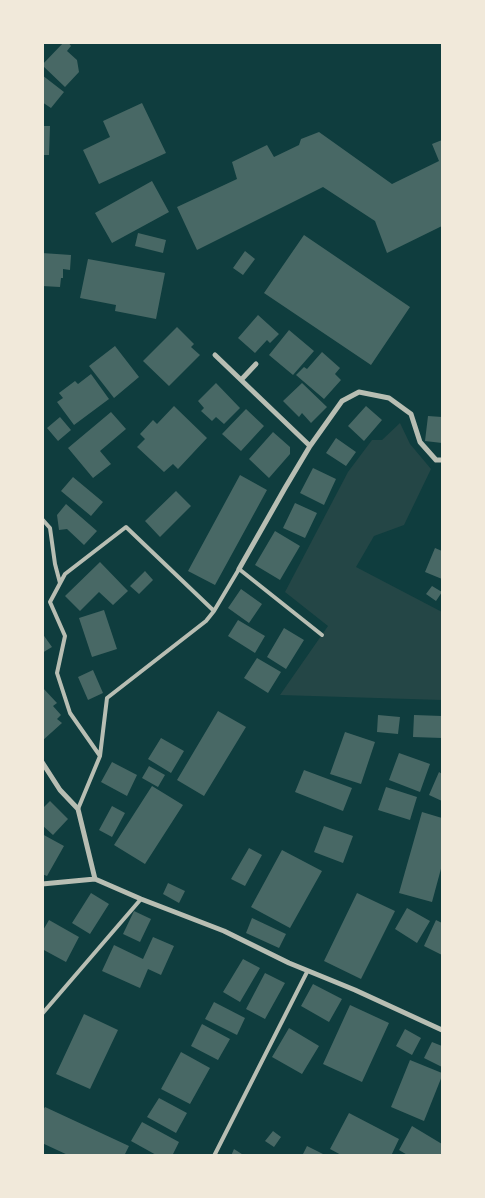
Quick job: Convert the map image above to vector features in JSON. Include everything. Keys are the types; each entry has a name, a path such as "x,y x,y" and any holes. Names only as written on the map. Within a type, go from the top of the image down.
{"street":[{"path":"215,355 310,446"},
{"path":"241,380 256,364"},
{"path":"239,569 310,446 342,402 359,392 389,398 411,414 420,442 436,460 442,460"},
{"path":"42,762 60,790 78,809 95,879"},
{"path":"42,884 95,879 224,931 307,972 355,990 442,1030"}],"lane":[{"path":"42,519 50,528 55,564 60,583"},
{"path":"100,756 70,713 58,673 65,636 50,602 64,574 126,527 214,610"},
{"path":"78,809 100,756 107,698 206,621 239,569 322,635"},
{"path":"42,1014 141,899"},
{"path":"214,1156 307,972"}],"shaded area":[{"path":"400,423 410,444 431,469 404,525 374,536 356,567 442,612 442,700 280,695 328,626 285,592 348,472 372,440 382,440"}],"building":[{"path":"64,42 68,42 71,46 67,51 77,60 79,72 65,87 42,65"},
{"path":"42,75 64,92 51,108 42,102"},
{"path":"142,103 166,153 99,184 83,150 110,137 103,121"},
{"path":"42,126 50,126 49,155 42,155"},
{"path":"319,132 392,184 439,161 432,144 442,140 442,226 387,253 375,221 323,187 197,250 177,207 237,179 232,162 267,145 274,157 299,145 301,139"},
{"path":"152,181 169,212 112,243 95,213"},
{"path":"138,233 166,240 163,253 135,246"},
{"path":"304,235 410,307 371,365 264,293"},
{"path":"245,251 255,259 243,275 233,268"},
{"path":"42,253 71,255 70,270 63,269 60,287 42,286"},
{"path":"88,259 165,273 156,319 115,311 116,305 80,298"},
{"path":"258,315 279,334 270,343 267,340 255,353 238,338"},
{"path":"177,327 194,344 191,347 200,355 169,386 143,361"},
{"path":"289,330 314,351 293,375 269,355"},
{"path":"115,346 139,377 114,398 89,366"},
{"path":"322,352 340,368 335,374 341,380 324,399 296,375 304,367 307,369"},
{"path":"91,374 109,399 74,425 57,402 63,398 59,393 75,381 78,384"},
{"path":"216,383 240,408 224,424 216,417 212,421 201,411 204,408 198,401"},
{"path":"302,383 327,407 311,423 302,413 299,417 283,401"},
{"path":"174,406 207,438 178,469 173,464 164,472 137,447 145,439 140,434 153,420 157,424"},
{"path":"366,406 382,420 364,441 348,426"},
{"path":"246,409 264,426 241,451 222,434"},
{"path":"111,412 126,429 100,451 111,464 93,478 68,448"},
{"path":"428,416 442,417 442,443 425,441"},
{"path":"60,417 71,430 58,441 47,428"},
{"path":"273,432 290,447 290,454 269,478 249,459"},
{"path":"336,438 356,452 346,466 326,453"},
{"path":"313,468 336,479 324,505 300,493"},
{"path":"240,475 267,490 215,585 188,571"},
{"path":"73,477 103,502 91,516 61,491"},
{"path":"176,491 191,506 160,537 145,521"},
{"path":"295,503 317,513 305,538 283,528"},
{"path":"66,504 97,531 84,545 67,529 59,530 57,515"},
{"path":"275,531 300,546 280,580 255,565"},
{"path":"435,548 442,551 442,579 425,572"},
{"path":"100,562 128,591 113,605 99,592 80,611 65,596"},
{"path":"145,571 153,580 139,594 130,586"},
{"path":"432,586 442,592 436,601 426,594"},
{"path":"241,589 262,604 249,623 228,608"},
{"path":"104,610 117,649 92,657 79,618"},
{"path":"238,620 265,636 255,653 228,636"},
{"path":"284,628 304,640 286,669 267,657"},
{"path":"42,633 52,647 42,653"},
{"path":"257,658 281,672 268,693 244,678"},
{"path":"93,670 103,693 88,700 78,677"},
{"path":"42,687 57,703 53,706 61,715 57,719 62,723 42,741"},
{"path":"218,711 246,727 204,796 177,780"},
{"path":"378,715 400,717 398,734 377,732"},
{"path":"414,715 442,716 442,738 413,737"},
{"path":"345,732 375,742 361,784 330,774"},
{"path":"161,738 184,751 171,773 148,759"},
{"path":"399,753 430,764 420,792 389,780"},
{"path":"112,762 137,775 127,796 101,782"},
{"path":"149,766 165,775 158,787 142,778"},
{"path":"304,770 352,788 343,811 295,792"},
{"path":"439,772 442,774 442,801 429,795"},
{"path":"152,786 183,805 145,864 114,845"},
{"path":"386,787 417,797 410,820 378,810"},
{"path":"50,801 68,819 53,835 42,825 42,809"},
{"path":"112,806 125,813 112,837 99,830"},
{"path":"422,812 442,818 442,865 432,902 399,893"},
{"path":"324,826 353,836 343,863 314,852"},
{"path":"42,834 64,846 47,876 42,874"},
{"path":"249,848 262,855 245,886 231,879"},
{"path":"282,850 322,871 290,928 251,907"},
{"path":"168,883 185,891 179,903 163,894"},
{"path":"91,893 109,904 90,934 72,923"},
{"path":"357,893 395,911 361,979 324,961"},
{"path":"407,908 430,921 417,943 395,929"},
{"path":"134,911 151,919 140,942 123,934"},
{"path":"252,918 286,934 279,948 246,933"},
{"path":"49,920 79,937 66,962 42,949 42,932"},
{"path":"436,920 442,923 442,955 424,946"},
{"path":"153,937 174,946 161,975 148,969 140,988 102,971 114,945 143,959"},
{"path":"243,959 260,968 240,1002 223,992"},
{"path":"265,973 285,983 265,1019 246,1009"},
{"path":"313,984 342,999 329,1022 301,1006"},
{"path":"214,1002 245,1018 237,1035 205,1019"},
{"path":"350,1005 389,1023 362,1082 323,1064"},
{"path":"84,1014 118,1030 90,1089 56,1074"},
{"path":"202,1024 230,1039 218,1060 191,1046"},
{"path":"289,1028 319,1046 302,1074 272,1057"},
{"path":"405,1029 421,1038 412,1055 396,1046"},
{"path":"432,1042 442,1046 442,1067 424,1058"},
{"path":"181,1052 210,1068 190,1104 161,1089"},
{"path":"410,1060 442,1073 424,1121 391,1107"},
{"path":"159,1098 187,1113 176,1133 147,1117"},
{"path":"45,1107 129,1146 124,1156 70,1156 42,1143 42,1112"},
{"path":"349,1113 399,1139 391,1156 343,1156 330,1149"},
{"path":"142,1122 179,1142 172,1156 158,1156 131,1141"},
{"path":"412,1126 442,1144 442,1156 409,1156 399,1150"},
{"path":"273,1131 281,1137 274,1147 265,1141"},
{"path":"307,1146 327,1156 302,1156"},
{"path":"234,1149 245,1156 231,1156"}]}
